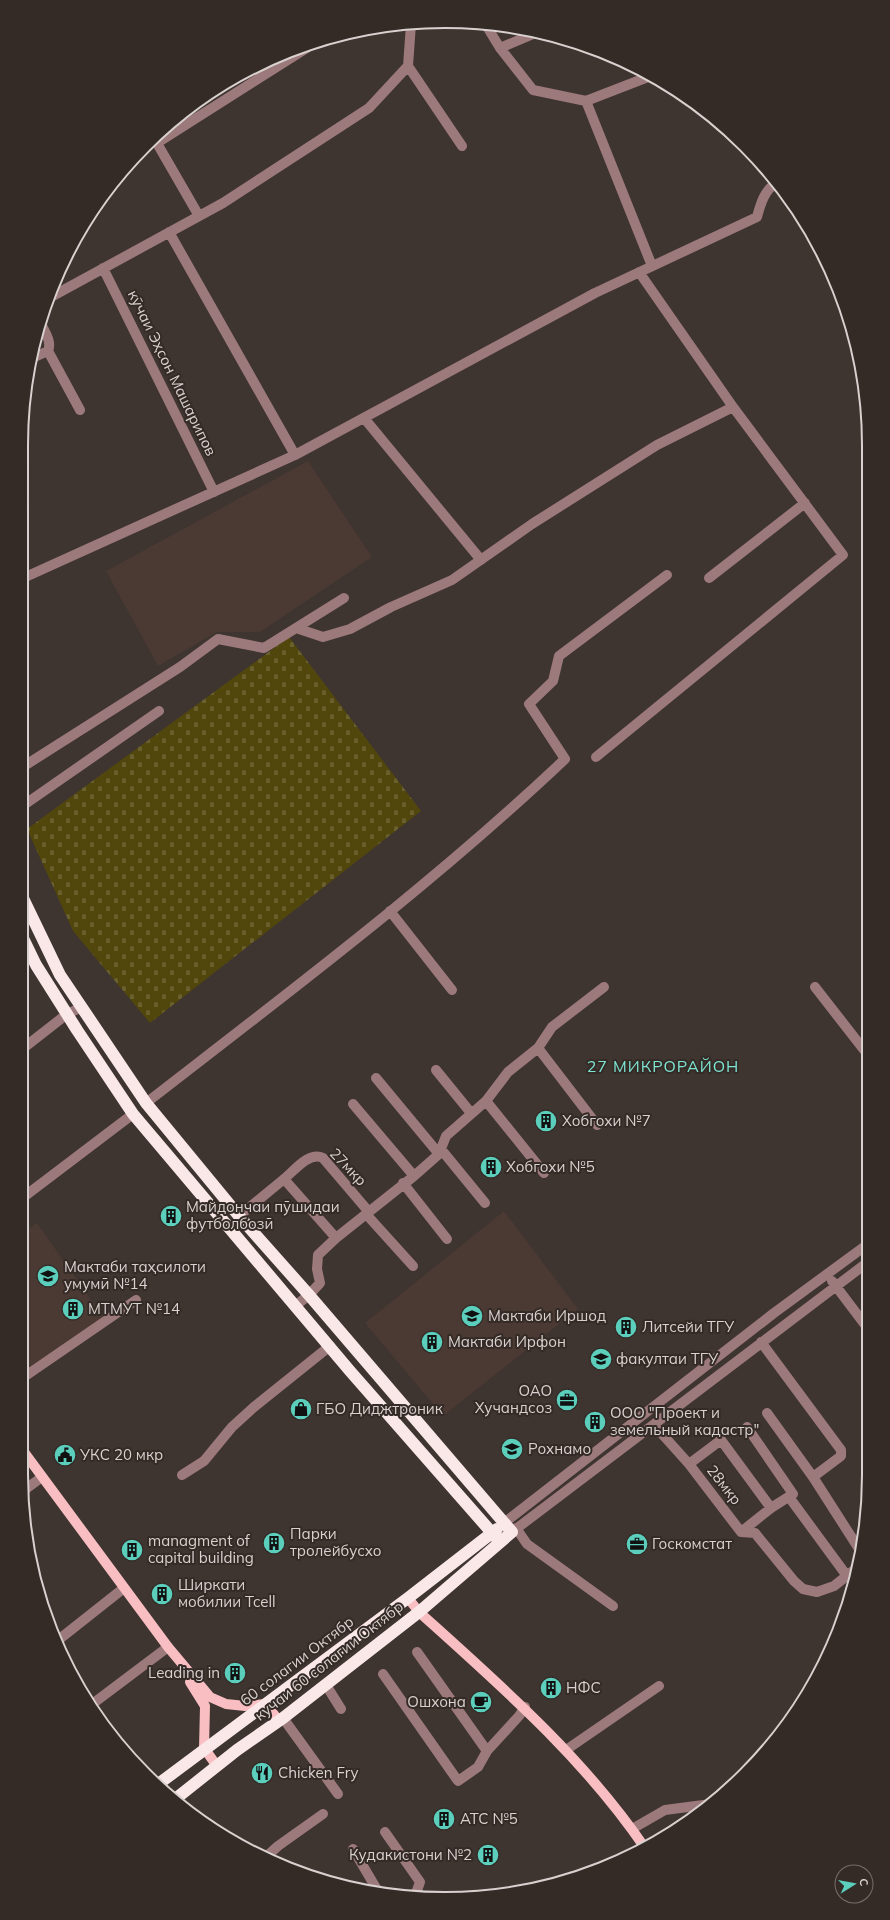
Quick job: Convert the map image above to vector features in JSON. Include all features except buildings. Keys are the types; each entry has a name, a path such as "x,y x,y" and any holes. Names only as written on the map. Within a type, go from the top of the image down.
{"highway":[{"path":"28,908 60,974 146,1103 239,1216 511,1528 496,1537 330,1346 133,1114 36,966 28,949"},
{"name":"60 солагии Октябр","path":"204,1748 266,1704 408,1598 496,1537"},
{"name":"кучаи 60 солагии Октябр","path":"179,1796 217,1766 284,1722 326,1685 419,1612 496,1537"},
{"path":"162,1781 204,1748"}],"main road":[{"path":"28,1458 168,1647 210,1698 226,1704 245,1706 266,1704 284,1722"},
{"path":"408,1598 419,1612 524,1707 566,1750 632,1829 641,1843"},
{"path":"168,1647 205,1706 204,1748 217,1766"}],"street":[{"path":"411,30 408,66 462,146"},
{"path":"490,31 500,48 533,90 586,101 644,79"},
{"path":"500,48 528,36"},
{"path":"169,132 290,58"},
{"path":"57,293 223,203 369,108 408,66"},
{"path":"586,101 652,266"},
{"path":"158,143 198,216"},
{"path":"28,576 295,455 595,293 757,217 762,200 772,186"},
{"path":"169,232 295,455"},
{"name":"кӯчаи Эҳсон Машарипов","path":"103,268 214,492"},
{"path":"596,757 843,555 734,407 639,272"},
{"path":"44,331 49,342 48,351 80,410"},
{"path":"38,355 48,351"},
{"path":"296,628 323,637 350,629 391,606 452,580 532,524 657,445 734,407"},
{"path":"364,418 481,560"},
{"path":"709,578 805,503"},
{"path":"146,1103 390,911 468,847 565,758 529,704 553,681 559,656 667,575"},
{"path":"28,764 180,666 218,639 264,648 344,598"},
{"path":"28,801 159,710"},
{"path":"390,911 452,990"},
{"path":"296,1306 320,1283 317,1269 318,1255 336,1238 403,1183 414,1176 440,1151 446,1136 471,1113 486,1102 508,1072 538,1048 552,1027 604,987"},
{"path":"815,987 862,1047"},
{"path":"28,1045 67,1014 82,1007"},
{"path":"538,1048 597,1125"},
{"path":"436,1070 471,1113"},
{"path":"376,1078 486,1203"},
{"path":"486,1102 544,1173"},
{"path":"353,1104 414,1176"},
{"path":"28,1194 133,1114"},
{"name":"27мкр","path":"239,1216 310,1157 318,1156 323,1158 413,1266"},
{"path":"284,1179 336,1238"},
{"path":"403,1183 448,1238"},
{"path":"511,1528 571,1470 774,1313 862,1248"},
{"path":"511,1528 615,1455 835,1285 862,1266"},
{"path":"827,1274 862,1322"},
{"path":"28,1374 136,1300"},
{"path":"761,1342 841,1450 841,1456 813,1477"},
{"path":"182,1475 204,1460 232,1427 254,1407 330,1346"},
{"path":"767,1413 813,1477 856,1544"},
{"path":"654,1425 688,1464"},
{"path":"741,1532 771,1508 793,1494 747,1427"},
{"name":"28мкр","path":"741,1532 688,1464 721,1440 771,1508"},
{"path":"607,1443 615,1455"},
{"path":"571,1470 579,1481"},
{"path":"28,1487 42,1477"},
{"path":"789,1497 847,1576"},
{"path":"511,1528 527,1544 613,1606"},
{"path":"741,1532 748,1531 754,1533 794,1581 803,1589 817,1592 834,1586 850,1573"},
{"path":"61,1638 124,1588"},
{"path":"95,1702 168,1647"},
{"path":"417,1652 487,1751"},
{"path":"383,1674 458,1781 478,1767 487,1751 519,1716 524,1707"},
{"path":"326,1685 341,1708"},
{"path":"566,1750 659,1686"},
{"path":"284,1722 338,1794"},
{"path":"632,1829 665,1810 700,1805"},
{"path":"270,1853 323,1814"},
{"path":"385,1832 420,1882 417,1891"},
{"path":"353,1849 375,1886"}],"shaded area":[{"path":"308,461 372,557 260,632 217,632 158,666 106,571"},
{"name":"Мактаби Иршод","path":"504,1211 578,1309 443,1416 365,1323"},
{"name":"Мактаби таҳсилоти умумӣ №14","path":"37,1223 104,1318 28,1372 28,1229"}],"green space":[{"path":"289,637 421,811 150,1023 73,931 28,828"}],"place":[{"name":"Хобгохи №7","path":"546,1121"},
{"name":"Хобгохи №5","path":"491,1167"},
{"name":"Майдончаи пӯшидаи футболбозӣ","path":"171,1216"},
{"name":"Мактаби таҳсилоти умумӣ №14","path":"48,1276"},
{"name":"МТМУТ №14","path":"73,1309"},
{"name":"Мактаби Иршод","path":"472,1316"},
{"name":"Литсейи ТГУ","path":"626,1327"},
{"name":"Мактаби Ирфон","path":"432,1342"},
{"name":"факултаи ТГУ","path":"601,1359"},
{"name":"ОАО Хучандсоз","path":"567,1400"},
{"name":"ГБО Диджтроник","path":"301,1409"},
{"name":"ООО \"Проект и земельный кадастр\"","path":"595,1422"},
{"name":"Рохнамо","path":"512,1449"},
{"name":"УКС 20 мкр","path":"65,1455"},
{"name":"Парки тролейбусхо","path":"274,1543"},
{"name":"Госкомстат","path":"637,1544"},
{"name":"managment of capital building","path":"132,1550"},
{"name":"Ширкати мобилии Tcell","path":"162,1594"},
{"name":"Leading in","path":"235,1673"},
{"name":"НФС","path":"551,1688"},
{"name":"Ошхона","path":"481,1702"},
{"name":"Chicken Fry","path":"262,1773"},
{"name":"АТС №5","path":"444,1819"},
{"name":"Кудакистони №2","path":"488,1855"}],"district":[{"name":"27 МИКРОРАЙОН","path":"663,1066"}]}
